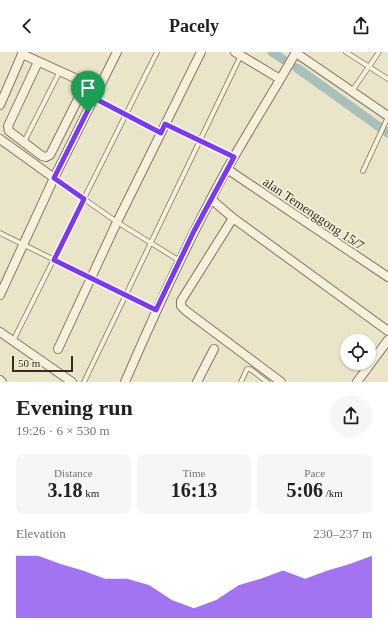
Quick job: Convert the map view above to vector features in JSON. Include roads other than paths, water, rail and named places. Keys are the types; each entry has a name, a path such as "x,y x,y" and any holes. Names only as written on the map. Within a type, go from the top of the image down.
{"street":[{"path":"0,295 54,178 117,52"},
{"path":"58,349 117,222 201,52"},
{"path":"0,105 22,53 38,62 99,89"},
{"path":"125,382 156,310 211,199 227,169 296,53 388,117"},
{"path":"238,54 280,79"},
{"path":"38,62 8,126 9,131 42,156 46,157 50,155 86,83"},
{"path":"0,139 54,178"},
{"name":"alan Temenggong 15/7","path":"227,169 388,277"},
{"path":"211,199 233,218 388,331"},
{"path":"233,218 181,300 182,306 186,311 281,382"},
{"path":"0,332 72,382"},
{"path":"357,382 388,340"},
{"path":"197,382 214,350"}],"lane":[{"path":"13,342 157,52"},
{"path":"346,52 388,79"},
{"path":"352,92 379,52"},
{"path":"84,382 200,140 238,54"},
{"path":"24,142 60,71"},
{"path":"94,98 161,133"},
{"path":"363,171 388,117"},
{"path":"165,124 234,157"},
{"path":"54,178 117,222 180,261"},
{"path":"0,233 156,310"},
{"path":"241,382 248,369 250,369 267,382"}],"waterway":[{"path":"272,52 284,60"},
{"path":"297,68 388,133"}]}
